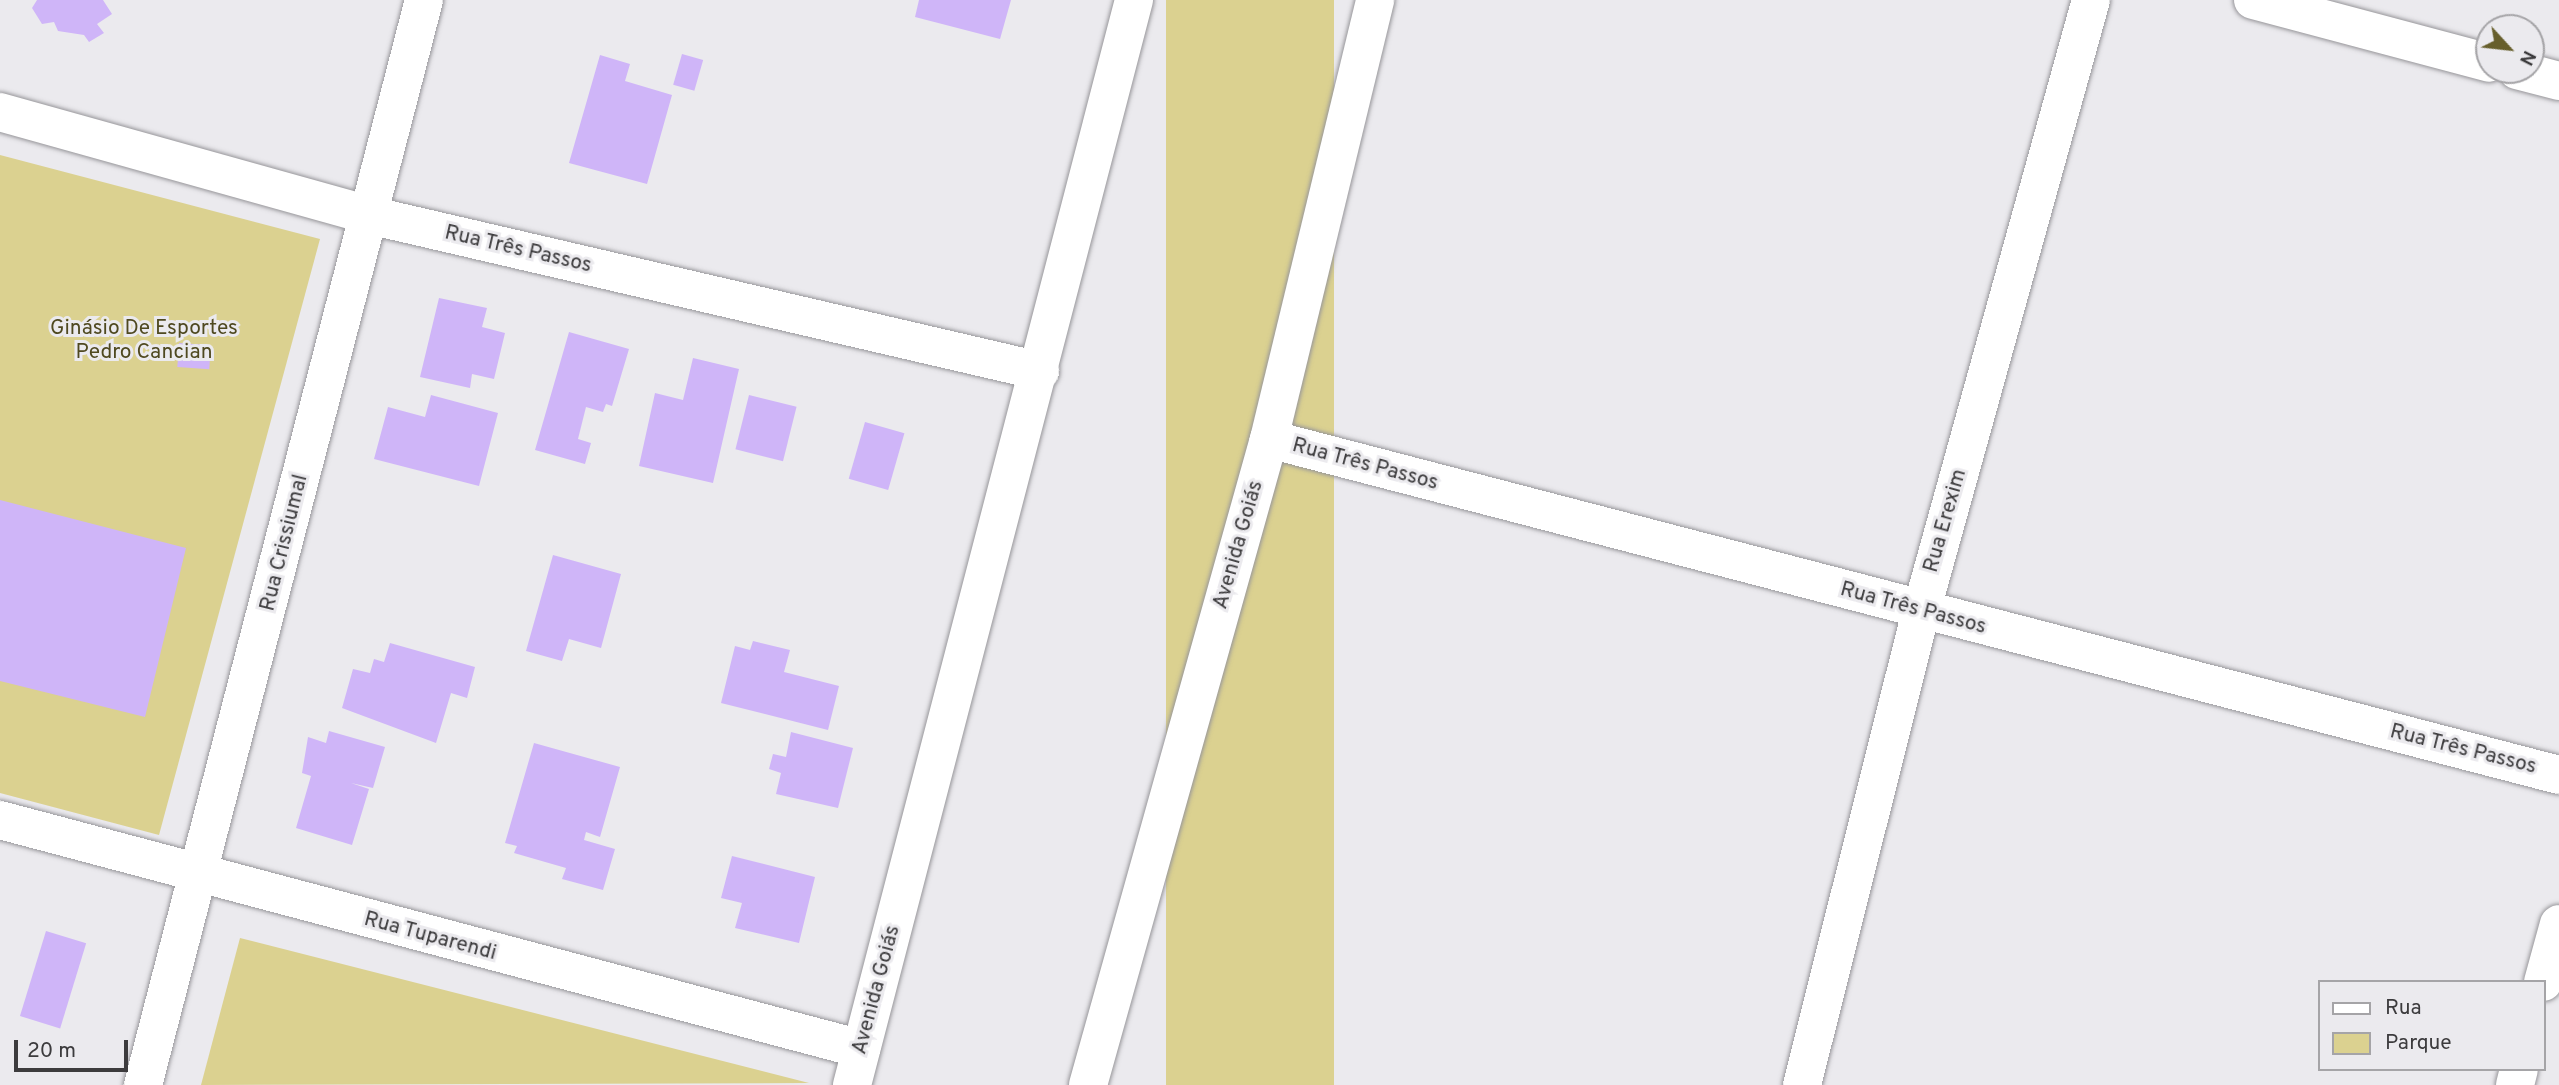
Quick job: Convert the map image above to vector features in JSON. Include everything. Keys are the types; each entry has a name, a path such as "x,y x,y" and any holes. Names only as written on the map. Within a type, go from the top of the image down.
{"street":[{"name":"Rua Crissiumal","path":"143,1085 424,0"},
{"name":"Avenida Goiás","path":"857,1067 1041,371 1134,0"},
{"name":"Avenida Goiás","path":"1088,1085 1269,439 1375,0"},
{"name":"Rua Erexim","path":"1802,1085 1921,612 2091,0"},
{"path":"2253,0 2475,59"},
{"name":"Rua Três Passos","path":"0,112 369,215 1041,371"},
{"name":"Rua Três Passos","path":"1269,439 1921,612 2559,775"},
{"name":"Rua Tuparendi","path":"0,820 857,1067"},
{"path":"2544,980 2559,924"}],"green space":[{"path":"1166,0 1334,0 1334,1085 1166,1085"},
{"name":"Ginásio De Esportes Pedro Cancian","path":"0,155 320,239 159,835 0,793"},
{"path":"240,938 809,1083 201,1085"}],"building":[{"path":"37,0 103,0 112,14 97,24 104,33 89,42 84,35 58,31 54,22 42,24 32,8"},
{"path":"919,0 1011,0 1000,39 915,17"},
{"path":"682,54 703,60 694,91 673,85"},
{"path":"600,55 630,64 625,81 672,95 647,184 569,163"},
{"path":"439,298 487,308 482,327 505,333 494,379 472,374 470,388 420,377"},
{"path":"569,332 629,349 612,406 606,404 603,412 586,407 578,439 591,443 585,464 535,450"},
{"path":"179,343 211,345 209,369 177,367"},
{"path":"693,358 739,369 713,483 639,466 655,393 683,400"},
{"path":"431,395 498,413 479,486 374,459 388,407 425,417"},
{"path":"749,395 797,407 783,461 735,449"},
{"path":"865,422 904,433 888,490 849,479"},
{"path":"0,500 186,548 145,717 0,681"},
{"path":"553,555 621,574 601,648 569,639 562,661 526,651"},
{"path":"753,641 790,650 784,672 839,686 828,730 721,703 735,646 750,650"},
{"path":"390,643 475,667 467,698 451,693 436,743 342,708 353,669 370,673 374,659 384,662"},
{"path":"329,731 385,747 373,788 351,783 369,789 352,845 296,828 311,776 302,773 308,737 326,743"},
{"path":"791,732 853,748 838,808 776,794 781,773 769,769 773,754 786,757"},
{"path":"534,743 620,767 600,837 586,832 584,840 615,849 603,890 562,879 566,868 514,853 517,846 505,843"},
{"path":"732,856 815,877 799,943 735,928 742,903 721,898"},
{"path":"46,931 86,943 60,1028 20,1016"}]}
